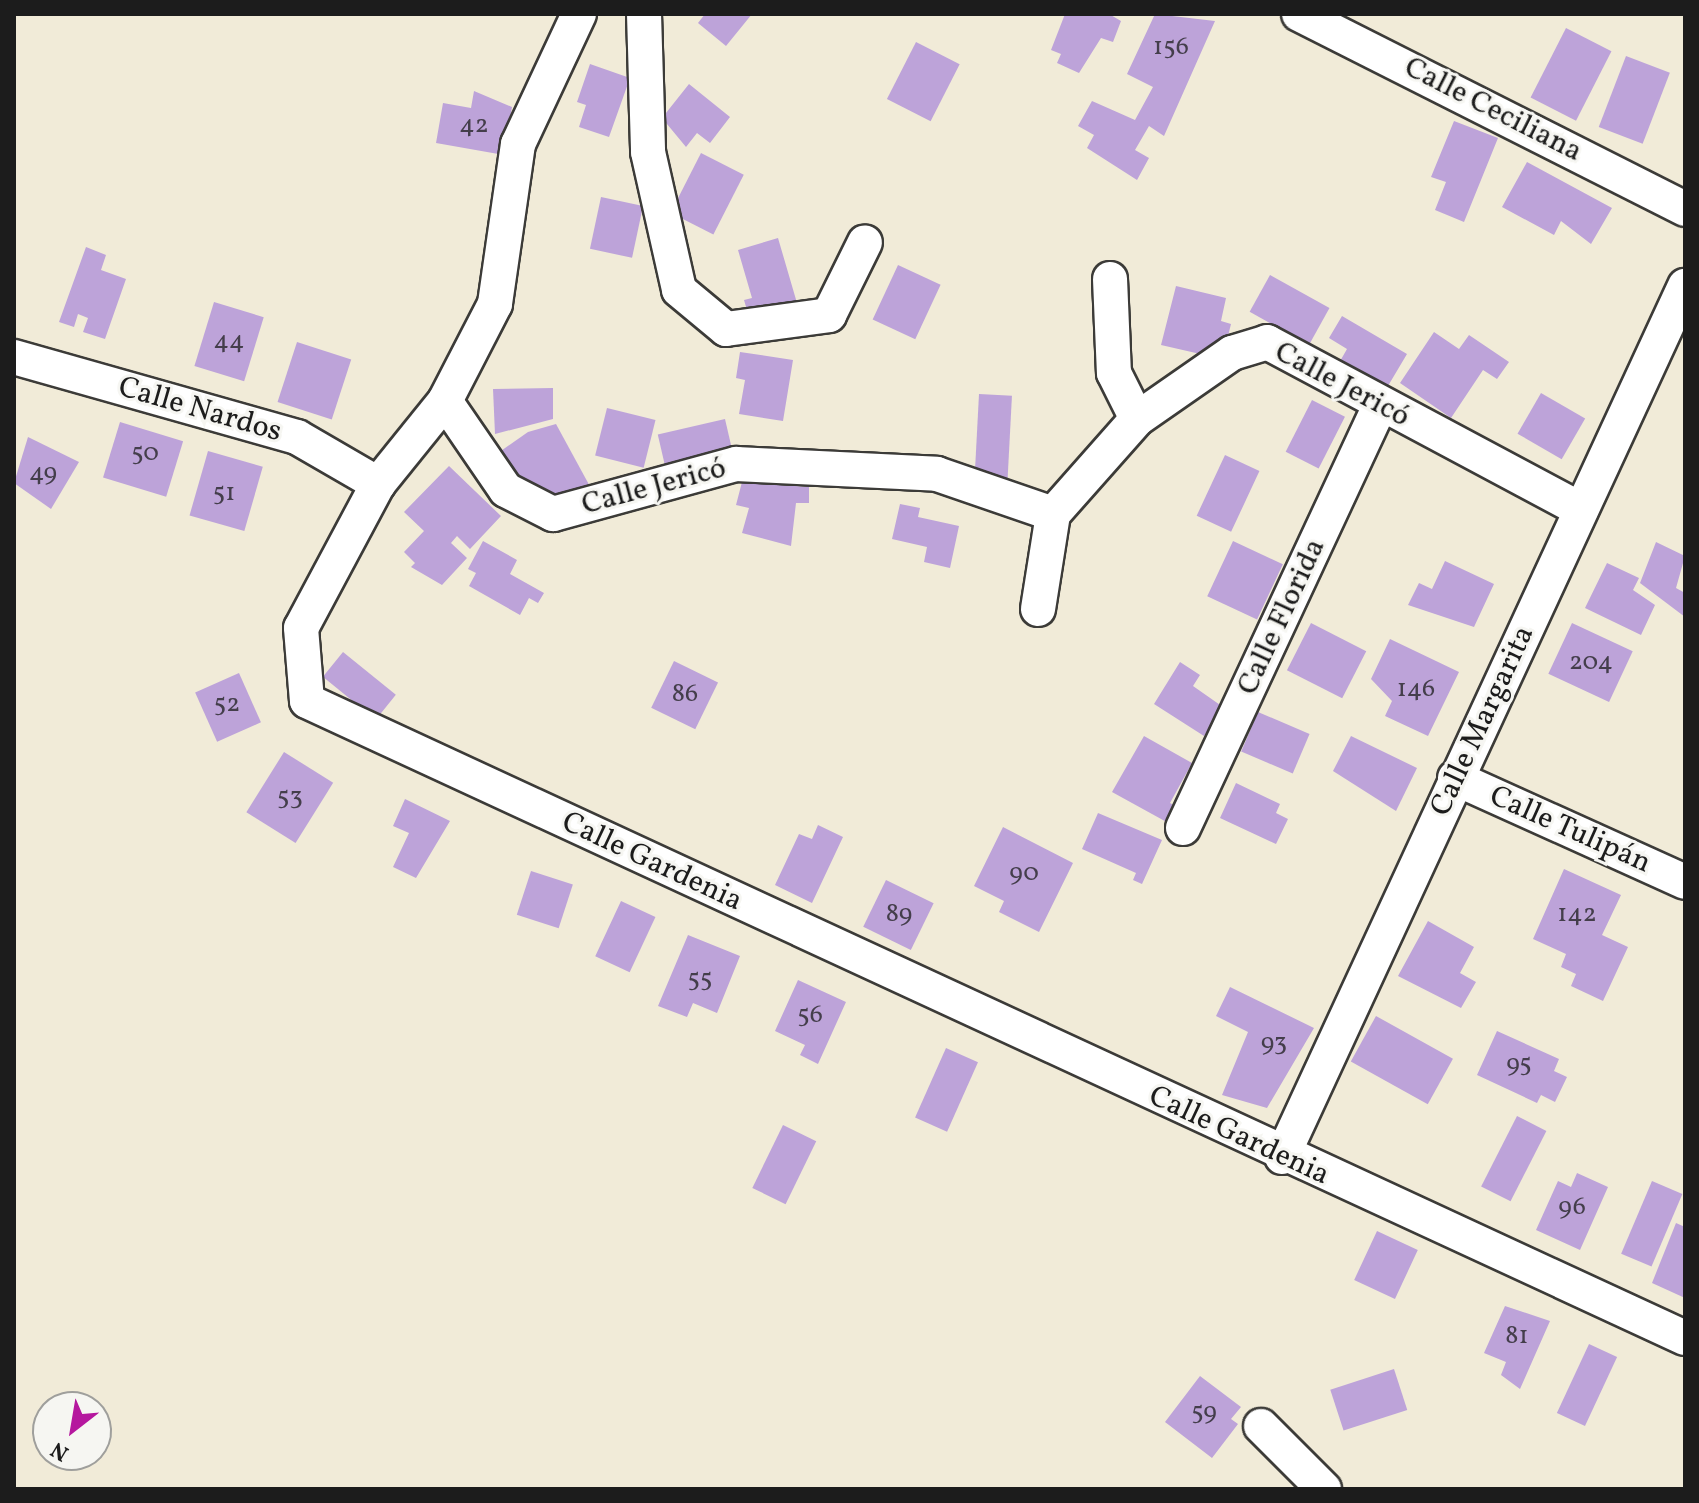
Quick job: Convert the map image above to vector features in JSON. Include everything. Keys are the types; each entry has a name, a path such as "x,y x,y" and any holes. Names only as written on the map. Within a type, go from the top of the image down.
{"street":[{"name":"Calle Gardenia","path":"579,14 518,144 495,304 445,401 378,484 301,628 307,701 1282,1157 1685,1338"},
{"path":"644,14 648,152 679,290 726,329 829,315 865,242"},
{"name":"Calle Ceciliana","path":"1299,14 1685,209"},
{"path":"1110,279 1114,373 1137,419"},
{"name":"Calle Margarita","path":"1282,1157 1685,286"},
{"name":"Calle Jericó","path":"445,401 506,490 553,514 736,464 937,474 1053,514 1137,419 1232,353 1267,342 1380,406 1581,510"},
{"name":"Calle Nardos","path":"14,357 297,437 378,484"},
{"name":"Calle Florida","path":"1183,828 1380,406"},
{"path":"1038,609 1053,514"},
{"name":"Calle Tulipán","path":"1455,778 1685,882"},
{"path":"1261,1426 1324,1489"}],"building":[{"path":"705,14 752,14 726,46 698,23"},
{"path":"1065,14 1109,14 1121,21 1113,42 1101,38 1079,73 1057,63 1061,54 1051,50"},
{"path":"1155,14 1215,21 1164,136 1149,126 1135,150 1149,158 1137,180 1087,148 1094,135 1078,126 1092,101 1135,120 1153,87 1127,74"},
{"path":"1566,28 1611,51 1576,121 1531,97"},
{"path":"916,42 960,64 931,121 887,99"},
{"path":"1626,56 1670,73 1643,144 1599,127"},
{"path":"590,64 630,78 609,137 579,127 586,105 577,102"},
{"path":"689,84 730,117 710,143 697,133 686,147 662,118"},
{"path":"474,91 512,107 504,155 436,143 443,103 471,108"},
{"path":"1454,121 1498,138 1464,222 1435,210 1446,182 1431,177"},
{"path":"701,153 744,175 713,234 671,213"},
{"path":"1527,162 1612,208 1591,244 1561,221 1554,235 1502,207"},
{"path":"601,197 643,206 632,258 590,249"},
{"path":"778,238 797,303 749,317 744,300 752,298 738,250"},
{"path":"86,247 106,255 101,270 126,279 105,339 83,332 88,318 78,314 74,327 59,322"},
{"path":"898,265 941,285 915,339 873,319"},
{"path":"1270,275 1329,308 1309,345 1250,312"},
{"path":"1176,286 1226,298 1221,321 1231,324 1224,352 1209,356 1161,345"},
{"path":"214,302 264,317 244,381 194,366"},
{"path":"1342,316 1407,354 1385,391 1339,363 1347,349 1329,338"},
{"path":"1434,332 1459,349 1469,335 1509,362 1497,379 1483,370 1451,418 1400,383"},
{"path":"297,342 351,360 332,420 278,402"},
{"path":"740,352 793,360 783,421 739,414 745,380 736,378"},
{"path":"553,388 553,419 495,434 493,389"},
{"path":"1541,393 1585,418 1562,459 1518,434"},
{"path":"979,394 1012,396 1008,479 975,477"},
{"path":"1312,400 1345,417 1319,468 1286,452"},
{"path":"607,408 656,420 644,468 595,456"},
{"path":"725,419 733,454 666,470 658,435"},
{"path":"120,422 183,441 166,497 103,477"},
{"path":"556,424 593,492 531,499 498,453 528,432"},
{"path":"28,437 79,462 51,509 14,483"},
{"path":"208,451 263,467 244,531 190,515"},
{"path":"1225,455 1259,471 1231,532 1197,516"},
{"path":"449,466 501,516 470,549 457,536 451,543 467,558 442,585 411,567 415,563 404,552 424,531 404,512"},
{"path":"742,482 809,487 809,503 796,503 791,546 742,533 749,508 736,505"},
{"path":"900,504 920,508 918,517 959,526 950,568 924,562 927,547 892,539"},
{"path":"483,541 517,560 510,574 544,593 538,603 529,598 520,615 469,586 476,573 468,569"},
{"path":"1233,541 1283,564 1257,620 1207,596"},
{"path":"1656,542 1685,556 1676,588 1685,593 1685,617 1640,583"},
{"path":"1445,561 1494,584 1474,627 1408,605 1419,583 1432,589"},
{"path":"1607,563 1639,578 1633,590 1655,605 1641,635 1585,608"},
{"path":"1311,623 1366,651 1342,698 1287,670"},
{"path":"1572,623 1633,651 1609,702 1548,674"},
{"path":"1390,639 1459,672 1428,736 1385,716 1392,701 1371,679"},
{"path":"343,652 396,695 376,720 323,677"},
{"path":"674,661 718,682 695,729 651,708"},
{"path":"1180,662 1200,675 1193,686 1223,707 1204,736 1154,704"},
{"path":"239,673 261,722 217,742 195,693"},
{"path":"1258,712 1310,734 1293,773 1241,752"},
{"path":"1144,736 1192,763 1170,803 1181,809 1172,825 1112,792"},
{"path":"1351,736 1417,768 1396,811 1333,771"},
{"path":"284,752 333,783 296,843 246,812"},
{"path":"1236,783 1280,804 1276,813 1288,819 1276,844 1220,818"},
{"path":"405,799 450,821 416,878 393,867 409,833 393,826"},
{"path":"1098,813 1162,840 1142,884 1133,880 1136,873 1082,849"},
{"path":"818,825 843,837 812,903 775,885 799,834 812,839"},
{"path":"1003,827 1073,863 1039,932 999,912 1004,901 974,886"},
{"path":"1564,869 1621,895 1602,935 1628,947 1603,1001 1571,986 1576,974 1561,967 1566,954 1533,939"},
{"path":"531,871 573,885 559,928 517,915"},
{"path":"886,880 934,903 911,950 863,927"},
{"path":"621,901 655,917 630,972 595,956"},
{"path":"1428,921 1474,947 1460,973 1476,982 1461,1008 1398,976"},
{"path":"688,935 740,956 717,1013 693,1003 687,1017 658,1006"},
{"path":"798,980 846,1002 818,1064 800,1055 805,1045 775,1031"},
{"path":"1230,987 1314,1028 1267,1108 1222,1095 1248,1032 1216,1016"},
{"path":"1376,1016 1453,1059 1428,1104 1351,1061"},
{"path":"1497,1031 1559,1059 1554,1071 1567,1077 1555,1102 1541,1095 1537,1103 1477,1075"},
{"path":"946,1048 978,1062 947,1132 915,1117"},
{"path":"1517,1116 1546,1131 1511,1201 1481,1186"},
{"path":"783,1125 816,1141 786,1204 752,1188"},
{"path":"1577,1173 1608,1187 1580,1250 1536,1230 1558,1181 1571,1187"},
{"path":"1652,1181 1682,1194 1652,1267 1621,1254"},
{"path":"1676,1223 1685,1227 1685,1298 1652,1283"},
{"path":"1377,1231 1418,1250 1395,1299 1354,1280"},
{"path":"1505,1306 1550,1321 1520,1389 1501,1375 1506,1362 1484,1353"},
{"path":"1589,1344 1617,1357 1585,1426 1557,1413"},
{"path":"1394,1369 1407,1410 1344,1431 1330,1390"},
{"path":"1200,1376 1241,1407 1231,1419 1238,1424 1212,1458 1165,1422"}]}
